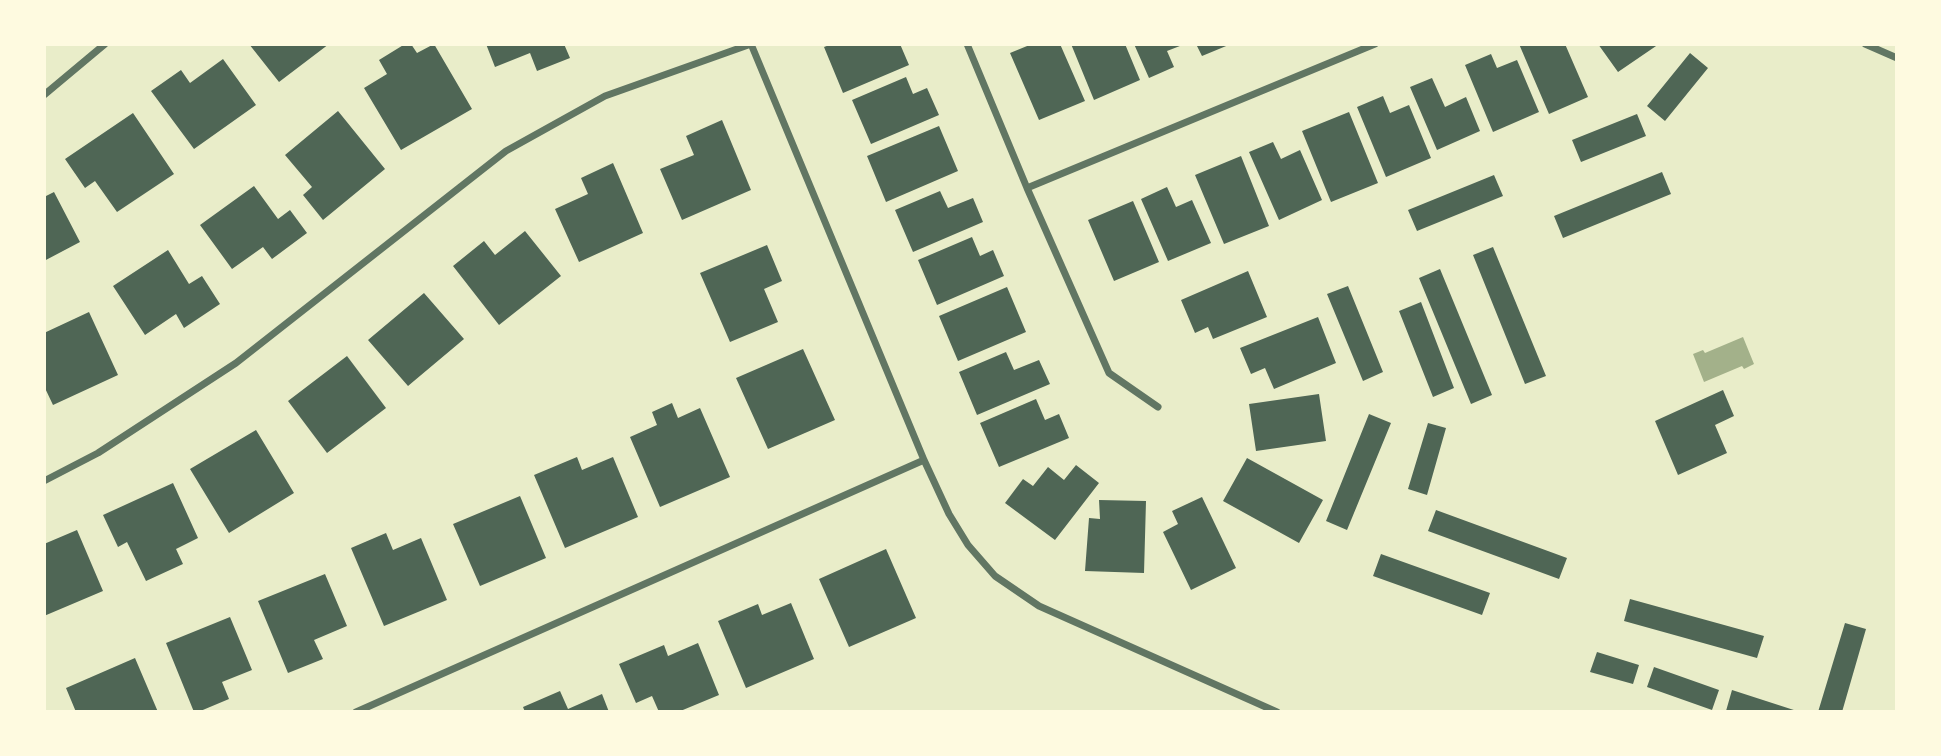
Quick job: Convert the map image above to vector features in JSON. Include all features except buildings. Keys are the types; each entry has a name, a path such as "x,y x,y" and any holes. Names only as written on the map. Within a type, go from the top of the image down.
{"street":[{"path":"44,95 105,44"},
{"path":"44,481 98,453 236,363 506,151 606,96 751,44 924,460 949,514 968,545 995,576 1040,606 1277,712"},
{"path":"967,44 1109,373 1157,407"},
{"path":"1027,187 1375,44"},
{"path":"1865,44 1897,58"},
{"path":"356,712 924,460"}],"shaded area":[{"path":"1743,337 1754,364 1744,369 1742,366 1704,382 1693,354 1703,350 1705,353"}]}
